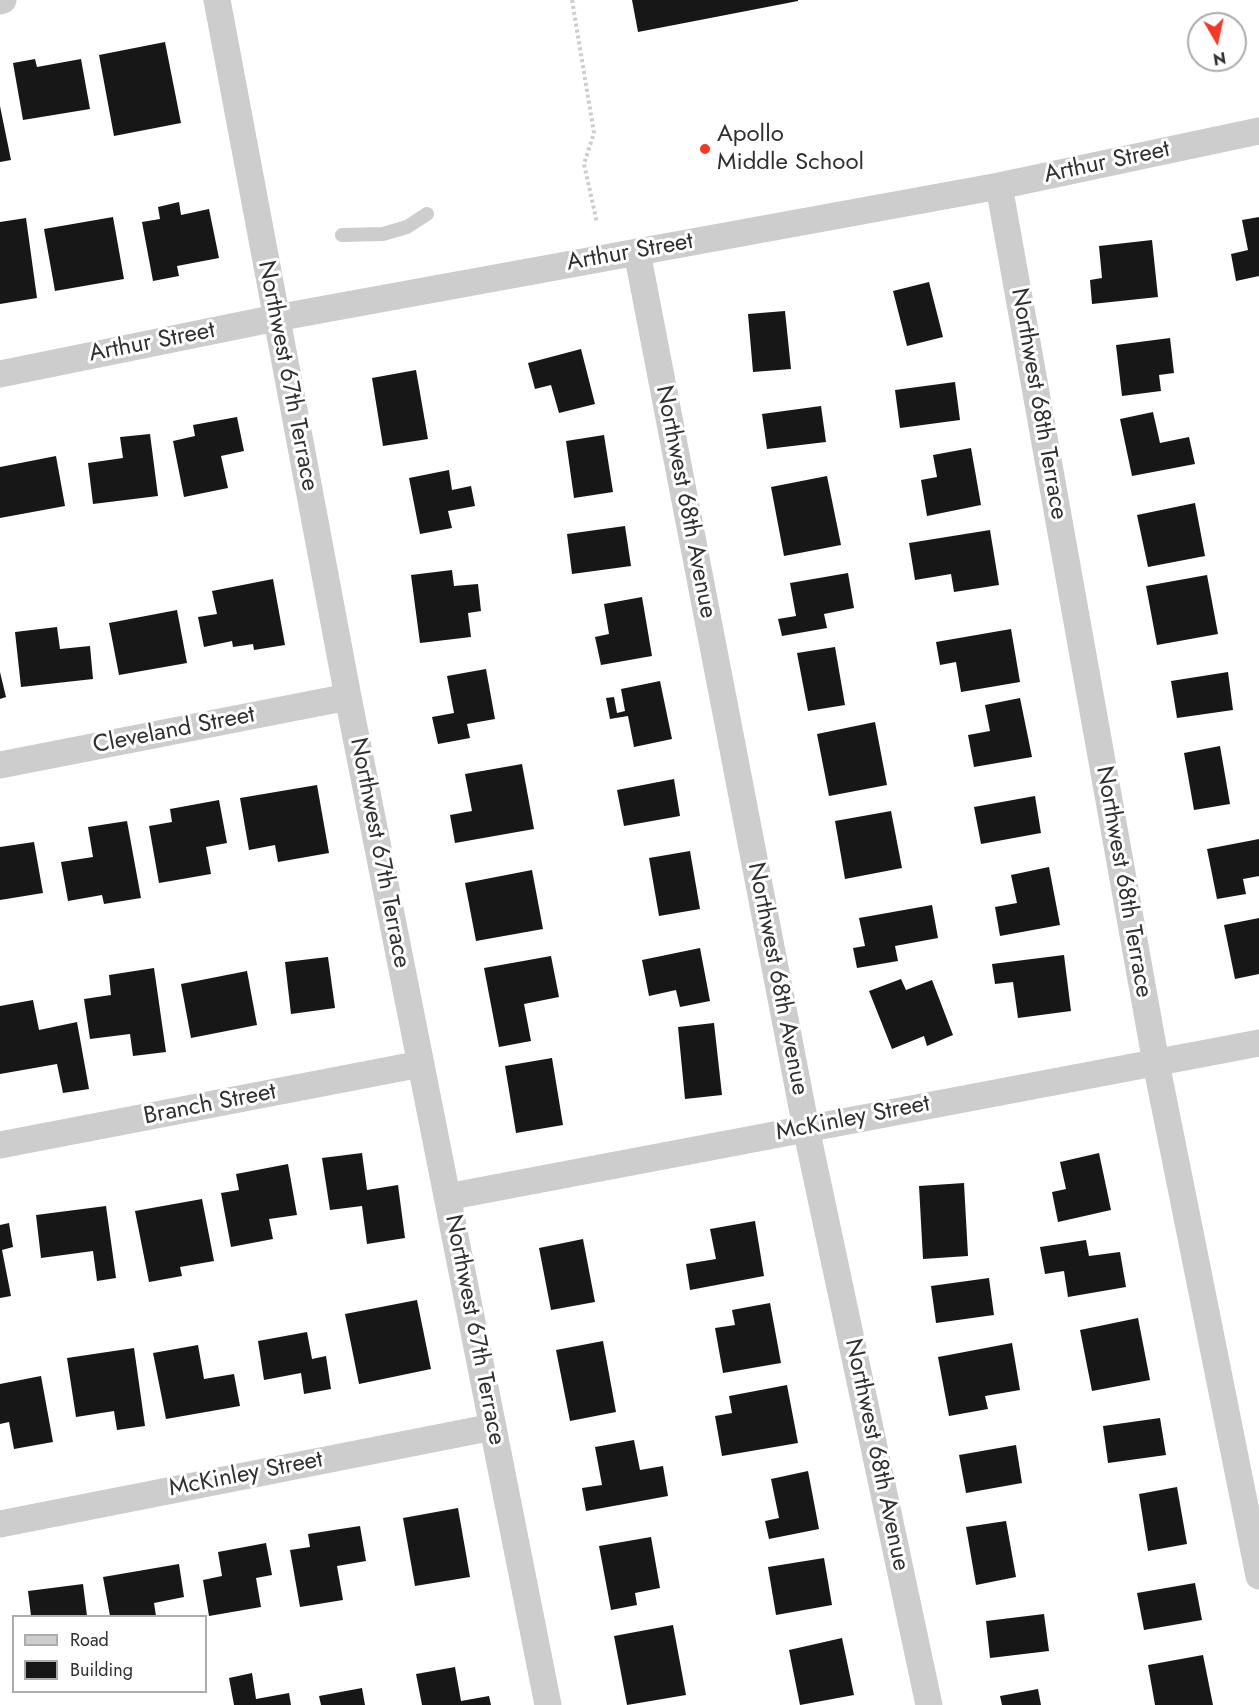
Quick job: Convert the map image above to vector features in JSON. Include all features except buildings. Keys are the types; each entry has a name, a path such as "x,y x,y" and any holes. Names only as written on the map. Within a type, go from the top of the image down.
{"street":[{"name":"Northwest 67th Terrace","path":"216,0 348,697 548,1705"},
{"name":"Arthur Street","path":"0,374 276,318 999,186 1259,131"},
{"name":"Northwest 68th Terrace","path":"999,186 1156,1063 1259,1576"},
{"name":"Northwest 68th Avenue","path":"636,252 806,1128 929,1705"},
{"name":"Cleveland Street","path":"0,765 348,697"},
{"name":"McKinley Street","path":"447,1197 1259,1043"},
{"name":"Branch Street","path":"0,1145 421,1064"},
{"name":"McKinley Street","path":"0,1524 493,1427"}],"lane":[{"path":"342,235 383,234 407,227 427,213"}],"path":[{"path":"572,0 594,133 584,164 597,223"}],"place":[{"name":"Apollo Middle School","path":"705,149"}]}
